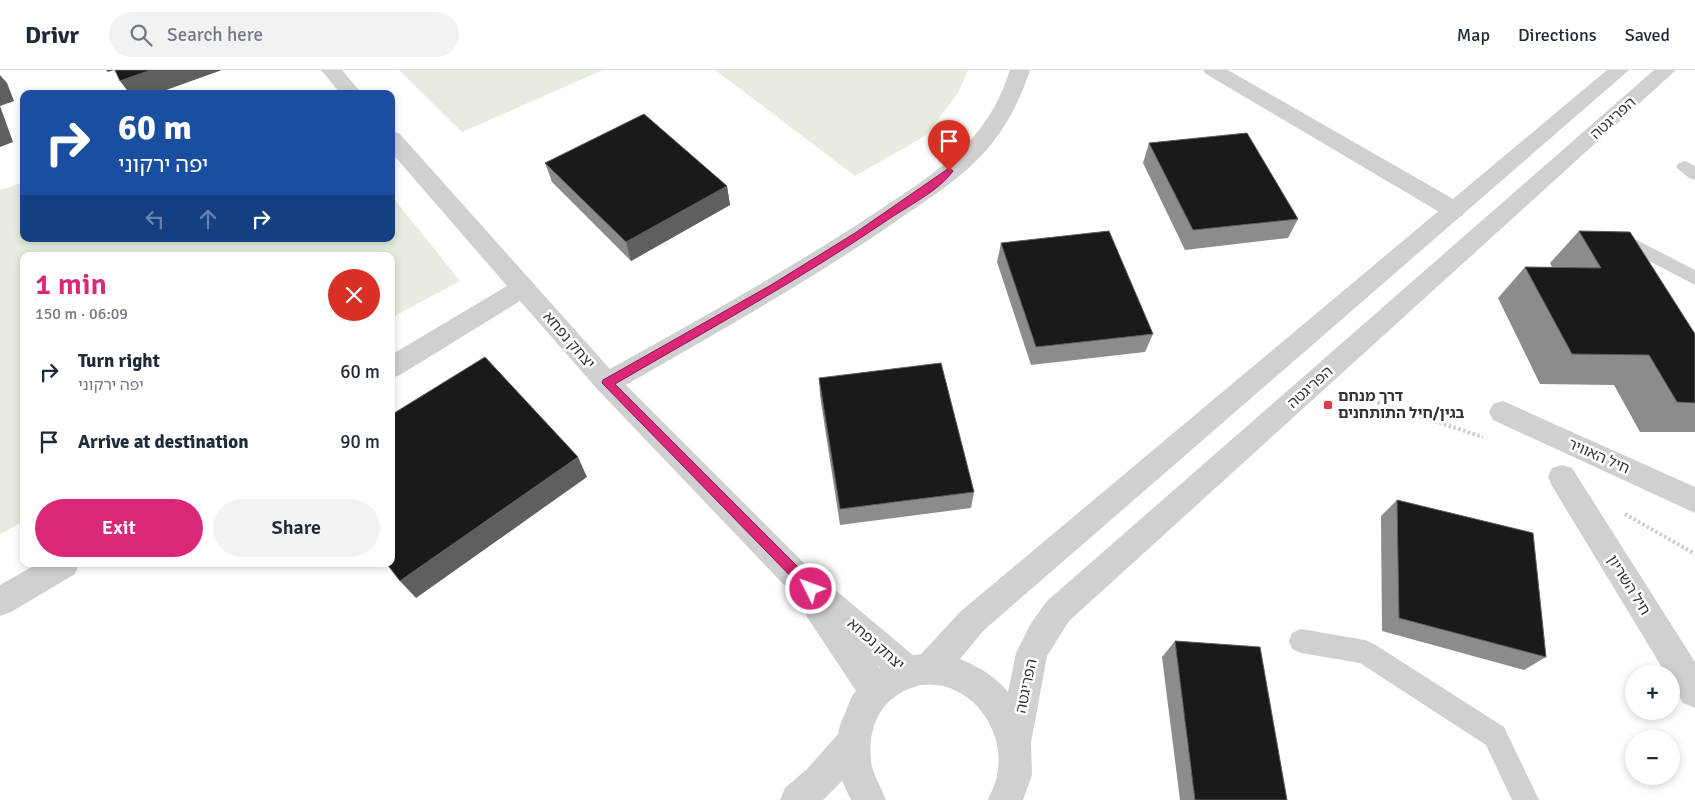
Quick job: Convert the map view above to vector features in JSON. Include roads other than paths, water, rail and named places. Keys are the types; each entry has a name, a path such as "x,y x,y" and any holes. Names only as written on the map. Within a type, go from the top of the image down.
{"street":[{"path":"331,70 348,90"},
{"path":"607,383 774,288 935,183 976,148 1000,116 1020,70"},
{"path":"1213,70 1454,210"},
{"path":"869,800 861,788 854,766 852,744 856,724 864,706 876,692 892,680 918,671 943,655 972,621 1618,70"},
{"name":"הפריגטה","path":"1005,800 1009,794 1032,654 1042,634 1058,611 1666,70"},
{"name":"יצחק נפחא","path":"395,142 607,383 797,577 918,671"},
{"path":"395,366 524,287"},
{"name":"חיל האוויר","path":"1503,412 1695,500"},
{"name":"חיל השריון","path":"1562,477 1695,692"},
{"path":"0,602 59,567"},
{"name":"יצחק נפחא","path":"797,577 876,692"},
{"path":"918,671 952,672 973,682 992,697 1007,718 1026,800"},
{"path":"797,800 819,781 852,744"}],"lane":[{"path":"1625,240 1695,278"},
{"path":"1301,641 1365,652 1495,736 1526,800"}],"place":[{"name":"דרך מנחם בגין/חיל התותחנים","path":"1328,405"}]}
